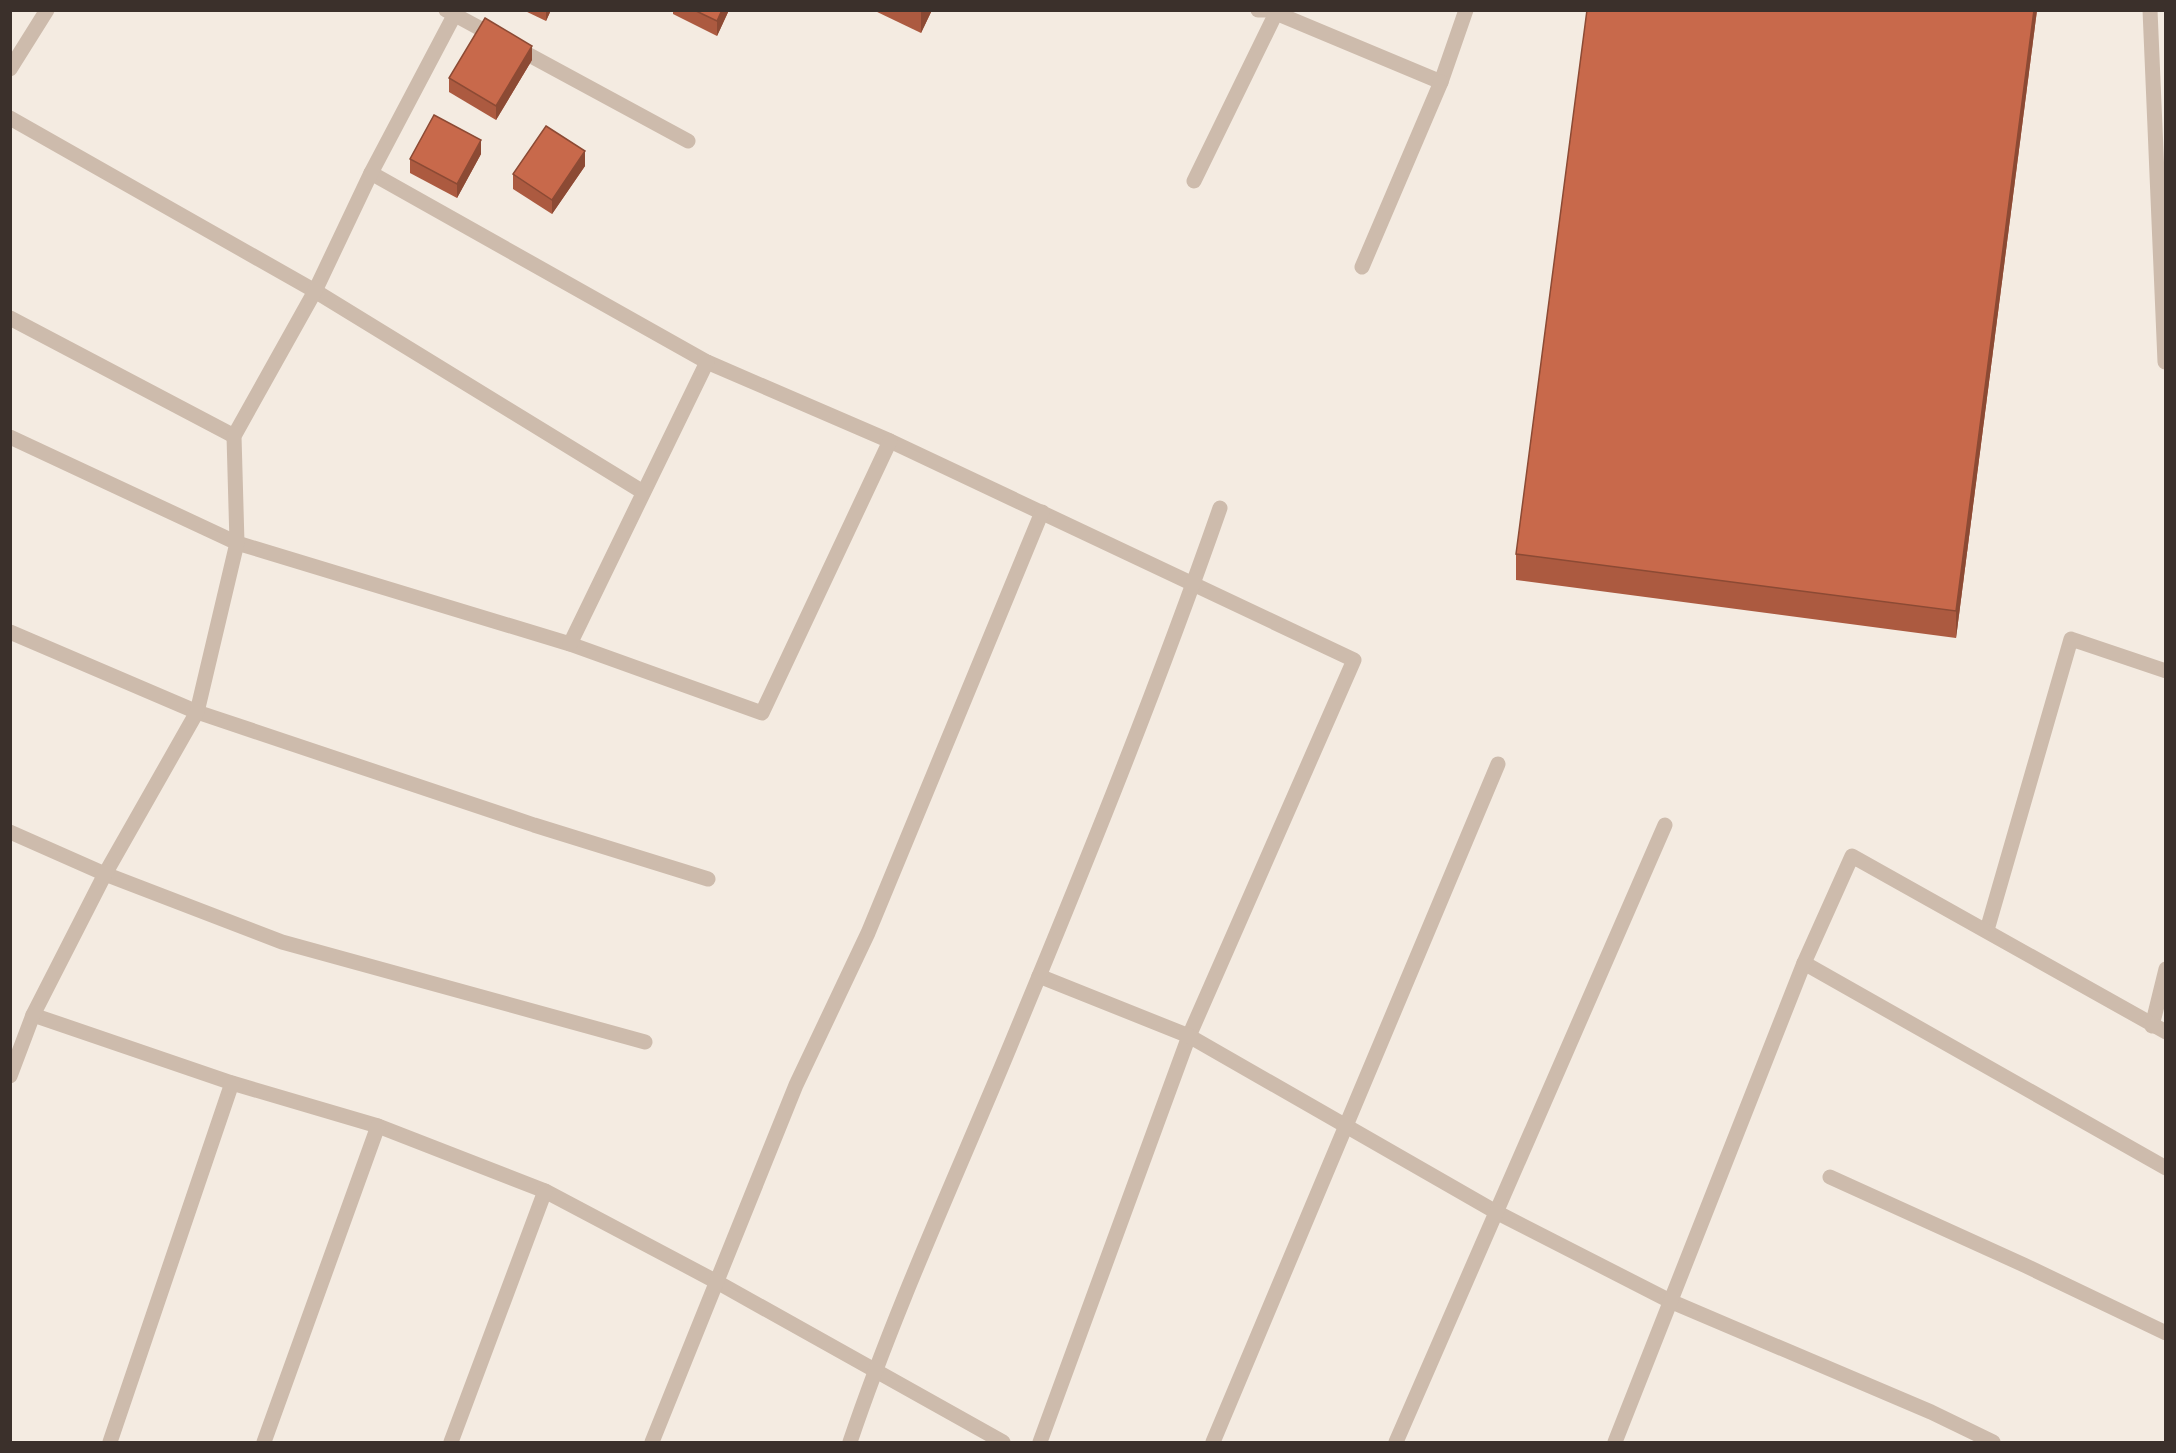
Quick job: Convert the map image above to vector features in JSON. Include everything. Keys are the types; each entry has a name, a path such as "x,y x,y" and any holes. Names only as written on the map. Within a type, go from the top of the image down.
{"street":[{"path":"10,69 47,10"},
{"path":"1258,10 1278,12 1441,82"},
{"path":"1362,267 1441,82 1466,10"},
{"path":"2150,10 2165,362"},
{"path":"10,1077 33,1015 105,874 197,712 237,543 234,436 315,291 452,12 688,141"},
{"path":"1194,181 1278,12"},
{"path":"10,118 315,291 643,492"},
{"path":"371,173 707,362 890,441 1354,660 1189,1036 1040,1443"},
{"path":"10,318 234,436"},
{"path":"570,644 707,362"},
{"path":"10,437 237,543 570,644 762,713 890,441"},
{"path":"850,1443 875,1370 1039,976 1193,584 1220,508"},
{"path":"652,1443 796,1085 868,933 1042,512"},
{"path":"10,632 197,712 534,825 708,879"},
{"path":"1987,930 2071,639 2166,671"},
{"path":"1213,1443 1498,764"},
{"path":"1396,1443 1665,825"},
{"path":"10,832 105,874 282,942 645,1042"},
{"path":"1615,1443 1804,963 1852,856 1987,930 2159,1029 2166,969"},
{"path":"1804,963 2166,1168"},
{"path":"1039,976 1189,1036 1345,1128 1496,1212 1670,1301 1931,1412 1993,1443"},
{"path":"33,1015 232,1083 378,1126 545,1191 717,1282 1003,1443"},
{"path":"110,1443 232,1083"},
{"path":"264,1443 378,1126"},
{"path":"1830,1178 2024,1265 2166,1333"},
{"path":"451,1443 545,1191"}],"building":[{"path":"694,10 722,10 717,21"},
{"path":"1587,10 2034,10 1956,611 1516,554"},
{"path":"485,18 532,46 496,106 449,78"},
{"path":"434,115 481,140 457,184 410,159"},
{"path":"546,126 585,151 552,200 513,174"}]}
